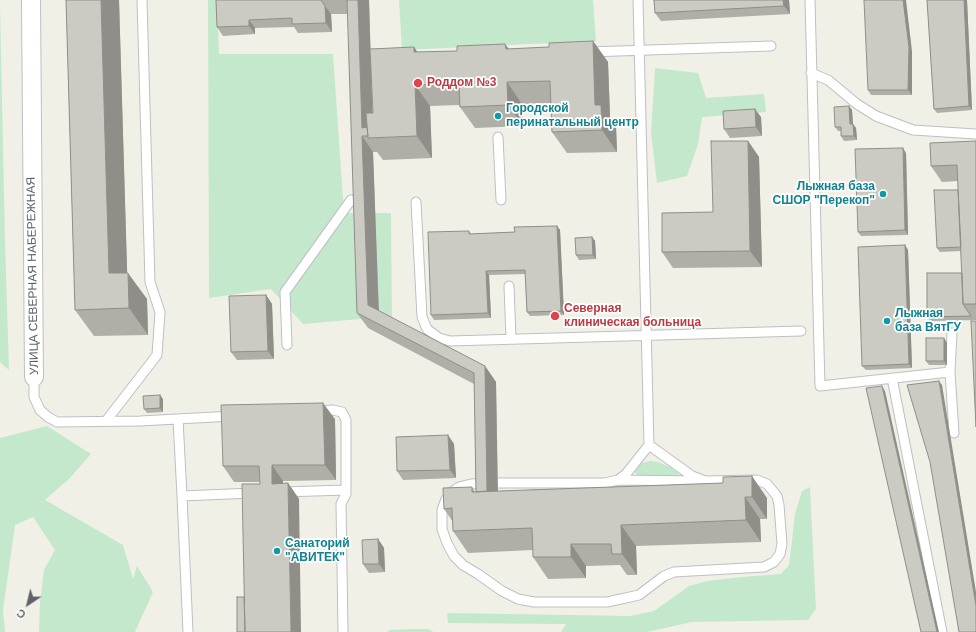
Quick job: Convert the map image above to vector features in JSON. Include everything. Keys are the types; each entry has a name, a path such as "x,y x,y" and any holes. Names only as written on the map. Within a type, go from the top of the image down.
{"street":[{"name":"УЛИЦА СЕВЕРНАЯ НАБЕРЕЖНАЯ","path":"31,0 34,377"}],"lane":[{"path":"106,421 157,355 160,312 150,282 142,0"},
{"path":"618,480 626,474 649,444 638,0"},
{"path":"810,0 820,386 950,372"},
{"path":"579,52 771,46"},
{"path":"811,73 828,80 857,104 876,116 913,130 976,134"},
{"path":"498,137 501,200"},
{"path":"287,345 285,292 351,200"},
{"path":"416,202 422,317 427,330 439,338 450,341 801,331"},
{"path":"509,286 510,339"},
{"path":"952,333 950,372 954,433"},
{"name":"УЛИЦА СЕВЕРНАЯ НАБЕРЕЖНАЯ","path":"34,377 34,397 40,410 57,422 178,419 240,415"},
{"path":"892,378 942,632"},
{"path":"310,411 333,410 342,412 346,420 346,494 341,504 343,632"},
{"path":"178,419 188,632"},
{"path":"649,444 692,476 705,481"},
{"path":"486,483 471,484 460,487 452,492 446,499 442,510 442,529 454,556 463,565 502,591 518,599 534,602 607,602 639,595 664,576 674,572 764,567 774,562 780,554 782,544 777,496 767,484 757,480 618,480 605,483 498,483"},
{"path":"283,492 346,490"},
{"path":"182,496 263,492"}],"green space":[{"path":"208,0 217,0 219,54 333,54 344,213 391,213 392,323 383,317 303,324 271,289 209,298"},
{"path":"399,0 593,0 596,41 402,50"},
{"path":"0,5 5,241 9,370 0,361"},
{"path":"655,68 698,73 706,98 764,94 766,112 702,117 698,144 687,176 657,183 651,133"},
{"path":"47,426 91,454 70,478 45,500 123,545 133,579 137,566 153,592 135,632 39,632 40,602 44,570 55,550 33,517 15,525 3,610 5,632 0,632 0,438"},
{"path":"651,461 670,467 678,473 680,477 637,475 635,472 641,463"},
{"path":"810,487 816,609 808,620 692,622 647,632 561,632 566,624 448,623 447,613 630,616 654,611 689,586 707,581 781,574 789,565 795,514 802,491"},
{"path":"428,629 434,632 387,632 390,630"}],"building":[{"path":"66,0 101,0 109,273 128,273 129,308 75,310"},
{"path":"216,0 321,0 325,6 326,23 292,24 292,18 249,20 249,26 217,27"},
{"path":"347,0 358,0 362,128 367,127 368,136 362,136 368,305 485,366 487,491 476,492 474,373 357,313"},
{"path":"654,0 783,0 784,6 655,13"},
{"path":"864,0 903,0 909,47 908,90 868,90"},
{"path":"927,0 964,0 969,106 934,109"},
{"path":"593,41 595,105 601,105 602,130 552,132 550,81 507,82 508,105 460,107 459,84 415,85 417,136 368,138 366,113 373,113 370,49 414,47 414,52 457,51 457,46 505,44 506,49 549,47 549,43"},
{"path":"849,106 850,124 853,124 854,136 841,136 841,127 835,127 834,107"},
{"path":"755,109 756,127 724,129 723,111"},
{"path":"711,141 748,141 750,251 662,252 662,213 713,212"},
{"path":"976,141 976,304 963,304 957,165 931,166 930,143"},
{"name":"Лыжная база СШОР \"Перекоп\"","path":"903,148 905,230 858,232 855,149"},
{"path":"934,190 958,190 961,247 937,248"},
{"path":"557,226 561,311 527,312 525,270 486,271 488,313 431,315 428,232 469,231 469,234 515,232 514,227"},
{"path":"592,237 593,255 576,255 575,238"},
{"name":"Лыжная база ВятГУ","path":"905,245 909,364 862,366 858,247"},
{"path":"927,273 962,273 963,304 971,316 927,317"},
{"path":"266,295 268,351 231,352 229,296"},
{"path":"971,321 976,321 976,427"},
{"path":"926,338 944,338 944,361 926,361"},
{"path":"939,381 976,606 976,632 959,632 930,462 907,385"},
{"path":"882,386 937,632 921,632 866,388"},
{"path":"160,395 160,408 144,409 143,396"},
{"name":"Санаторий \"АВИТЕК\"","path":"323,403 325,465 272,465 272,484 288,483 291,632 245,632 242,484 260,484 259,466 223,466 221,405"},
{"path":"448,435 450,470 397,471 396,437"},
{"path":"752,476 752,497 745,497 746,520 621,525 622,554 612,554 611,544 571,544 571,557 533,557 532,528 453,531 452,508 444,509 443,488 472,487 472,492 723,483 723,477"},
{"path":"378,539 379,564 363,564 362,540"},
{"path":"237,597 244,597 245,632 237,632"}],"place":[{"name":"Роддом №3","path":"418,83"},
{"name":"Городской перинатальный центр","path":"498,116"},
{"name":"Лыжная база СШОР \"Перекоп\"","path":"883,194"},
{"name":"Северная клиническая больница","path":"555,316"},
{"name":"Лыжная база ВятГУ","path":"887,321"},
{"name":"Санаторий \"АВИТЕК\"","path":"277,551"}]}
